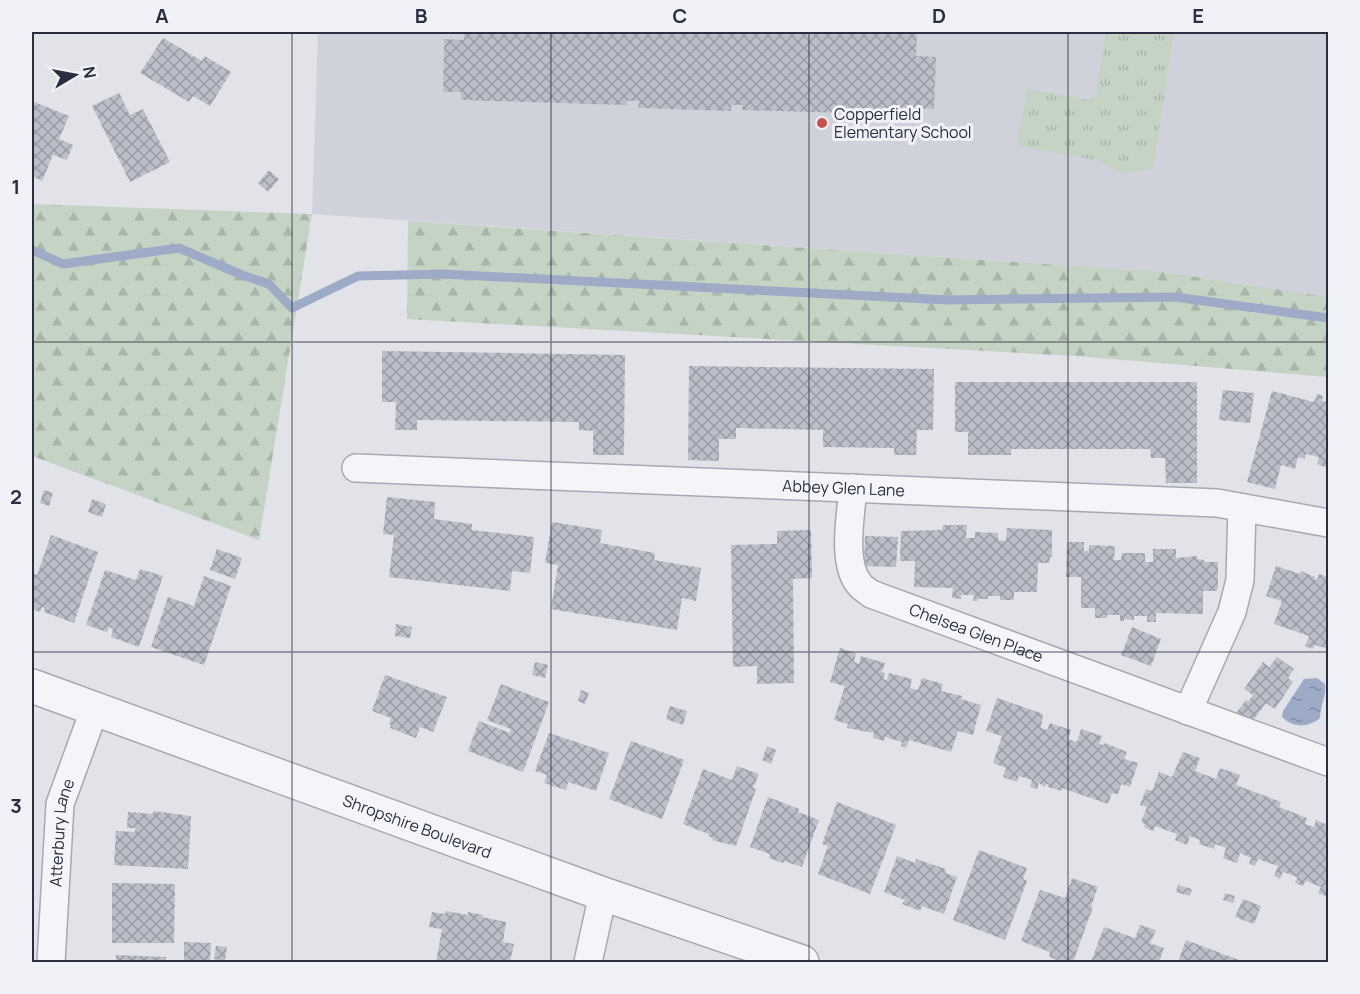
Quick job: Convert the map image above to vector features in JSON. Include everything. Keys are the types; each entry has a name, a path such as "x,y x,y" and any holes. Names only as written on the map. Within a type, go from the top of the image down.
{"street":[{"name":"Abbey Glen Lane","path":"356,468 1217,503 1329,523"},
{"name":"Chelsea Glen Place","path":"853,488 849,534 850,560 860,585 872,594 1329,762"},
{"path":"1188,711 1232,612 1240,580 1242,508"},
{"name":"Shropshire Boulevard","path":"32,686 603,894 802,963"},
{"name":"Atterbury Lane","path":"51,963 60,804 94,708"},
{"path":"588,963 603,894"}],"shaded area":[{"name":"Copperfield Elementary School","path":"318,32 1328,32 1328,297 1163,272 312,214"}],"green space":[{"path":"1106,32 1174,32 1153,168 1121,173 1096,160 1017,146 1027,89 1090,100 1096,95"},
{"path":"32,204 312,214 259,540 32,456"},
{"path":"408,221 1163,272 1328,297 1328,377 1075,356 407,319"}],"water":[{"path":"1317,678 1325,684 1320,718 1306,725 1296,725 1286,721 1282,717 1283,711 1304,679"}],"building":[{"path":"464,32 917,32 916,56 936,57 934,109 914,108 914,115 742,110 743,105 731,105 731,111 638,108 639,101 627,101 627,105 461,100 461,92 443,92 444,39 464,40"},
{"path":"163,38 202,61 205,56 231,72 210,106 193,96 189,102 140,73"},
{"path":"119,93 130,115 143,109 170,162 130,182 92,106"},
{"path":"32,101 69,116 59,139 73,145 67,160 53,155 42,181 32,176"},
{"path":"269,170 279,179 268,192 258,183"},
{"path":"382,351 625,355 624,455 593,455 593,431 579,430 579,422 417,420 417,430 395,430 396,402 382,402"},
{"path":"689,366 934,369 933,430 917,430 916,455 894,455 894,448 823,447 823,430 736,428 736,439 719,439 719,461 688,460"},
{"path":"955,382 1197,382 1197,483 1166,483 1165,458 1151,458 1150,449 1011,449 1011,455 968,455 968,432 955,432"},
{"path":"1223,390 1254,393 1250,423 1219,420"},
{"path":"1272,391 1314,402 1317,394 1323,396 1322,401 1328,402 1328,468 1317,464 1319,457 1306,454 1305,459 1298,457 1295,469 1281,465 1275,489 1247,482"},
{"path":"44,490 53,493 49,506 40,503"},
{"path":"387,497 435,502 434,519 472,524 472,530 534,537 530,573 512,571 510,591 389,577 394,535 383,534"},
{"path":"92,499 106,504 102,517 88,512"},
{"path":"552,522 602,530 600,543 655,553 654,560 701,568 696,601 682,598 677,630 551,609 558,565 545,563"},
{"path":"943,525 967,525 966,538 975,538 975,532 998,533 998,540 1006,541 1007,528 1052,530 1052,557 1049,563 1038,563 1037,592 1014,592 1014,600 1000,600 1000,596 988,596 988,599 973,601 974,595 961,595 961,599 952,598 953,588 914,587 915,561 900,561 901,531 942,530"},
{"path":"811,530 812,578 793,579 794,683 757,684 757,666 733,667 731,545 777,544 777,531"},
{"path":"51,535 98,552 74,623 44,612 45,608 42,607 40,612 32,609 35,604 32,603 32,573 37,575"},
{"path":"865,536 898,537 896,567 864,566"},
{"path":"1067,542 1084,542 1084,551 1089,551 1089,545 1115,546 1114,560 1121,560 1122,553 1145,553 1145,562 1153,562 1153,549 1176,549 1176,558 1197,556 1197,559 1204,560 1204,562 1218,562 1217,591 1203,591 1203,614 1156,613 1156,622 1147,622 1147,616 1134,616 1134,620 1124,619 1124,621 1120,621 1120,615 1095,618 1095,608 1081,608 1081,577 1066,577"},
{"path":"217,549 242,558 235,579 210,570"},
{"path":"1276,566 1300,574 1301,571 1317,580 1319,574 1328,577 1328,649 1315,645 1313,649 1305,646 1309,636 1274,624 1282,601 1266,596"},
{"path":"140,569 163,576 139,647 111,637 113,629 109,627 107,632 86,625 105,570 136,580"},
{"path":"204,576 231,586 204,665 151,647 168,597 194,606"},
{"path":"396,624 412,627 410,638 395,636"},
{"path":"1132,627 1161,639 1151,666 1121,655"},
{"path":"840,648 856,653 854,662 859,664 861,656 885,663 882,672 885,673 883,679 887,680 889,673 912,679 910,688 918,690 922,678 943,684 941,691 962,696 961,699 981,705 973,735 958,731 951,752 909,740 906,748 901,746 902,742 885,737 884,741 873,738 874,733 847,728 848,724 834,720 845,686 830,682"},
{"path":"1277,657 1294,669 1288,678 1293,682 1275,709 1266,703 1251,723 1236,713 1253,695 1244,689 1263,662 1269,667"},
{"path":"535,662 548,665 545,678 532,675"},
{"path":"385,675 447,697 433,732 420,727 416,738 390,728 391,718 372,711"},
{"path":"501,684 549,702 523,772 468,751 479,721 510,733 511,729 487,720"},
{"path":"581,690 589,693 585,704 578,701"},
{"path":"997,698 1043,714 1041,728 1047,730 1050,723 1071,730 1068,739 1077,742 1081,729 1102,736 1099,744 1104,745 1105,743 1127,752 1124,759 1138,763 1130,787 1121,784 1118,794 1112,793 1108,804 1062,788 1062,791 1048,787 1049,785 1046,784 1045,787 1039,783 1037,789 1030,787 1032,780 1019,776 1017,782 1003,777 1006,768 993,763 1002,736 986,731"},
{"path":"670,706 687,711 683,725 666,719"},
{"path":"549,733 609,753 596,791 568,782 566,790 544,783 547,775 535,771"},
{"path":"631,741 684,760 662,819 609,799"},
{"path":"767,746 776,750 771,764 762,760"},
{"path":"1183,752 1200,758 1195,771 1216,779 1220,768 1240,775 1236,785 1281,802 1279,807 1307,818 1305,824 1314,827 1316,820 1328,825 1328,897 1318,893 1321,887 1306,881 1303,886 1295,883 1297,877 1283,872 1280,879 1274,876 1278,866 1258,859 1255,866 1249,864 1251,858 1240,853 1237,863 1223,858 1226,848 1215,844 1214,849 1199,844 1200,840 1190,836 1187,845 1175,840 1177,834 1155,826 1153,831 1144,827 1145,824 1141,822 1147,807 1140,805 1146,789 1152,791 1159,772 1172,777"},
{"path":"737,766 759,774 736,846 712,840 709,834 683,824 703,769 732,780"},
{"path":"768,797 799,809 798,812 819,820 802,867 769,858 770,854 750,847"},
{"path":"837,802 896,825 870,894 818,874 828,846 822,844"},
{"path":"153,811 191,816 188,869 114,865 116,831 135,832 135,828 127,828 128,812 153,814"},
{"path":"979,850 1027,868 1023,879 1027,881 1005,940 953,920"},
{"path":"897,856 915,863 916,859 946,869 945,873 957,877 944,914 922,906 920,911 902,904 905,900 884,892"},
{"path":"1072,878 1098,887 1073,962 1063,962 1049,957 1050,952 1021,941 1040,890 1065,898"},
{"path":"112,883 175,884 174,943 112,943"},
{"path":"1178,885 1192,889 1190,896 1176,892"},
{"path":"1225,893 1235,896 1233,903 1223,900"},
{"path":"1243,899 1261,906 1254,924 1235,917"},
{"path":"446,911 468,915 468,912 506,922 503,942 514,944 510,962 436,962 442,929 429,927 432,912 445,914"},
{"path":"1140,925 1156,930 1150,943 1164,948 1159,962 1091,962 1104,927 1135,938"},
{"path":"1186,940 1239,960 1238,962 1178,962"},
{"path":"184,942 211,943 210,962 184,962"},
{"path":"216,946 227,947 225,961 214,959"},
{"path":"116,955 166,957 166,962 116,962"}],"waterway":[{"path":"32,250 63,264 179,248 269,284 292,308 358,276 443,274 948,300 1175,297 1328,318"}],"place":[{"name":"Copperfield Elementary School","path":"822,123"}]}
